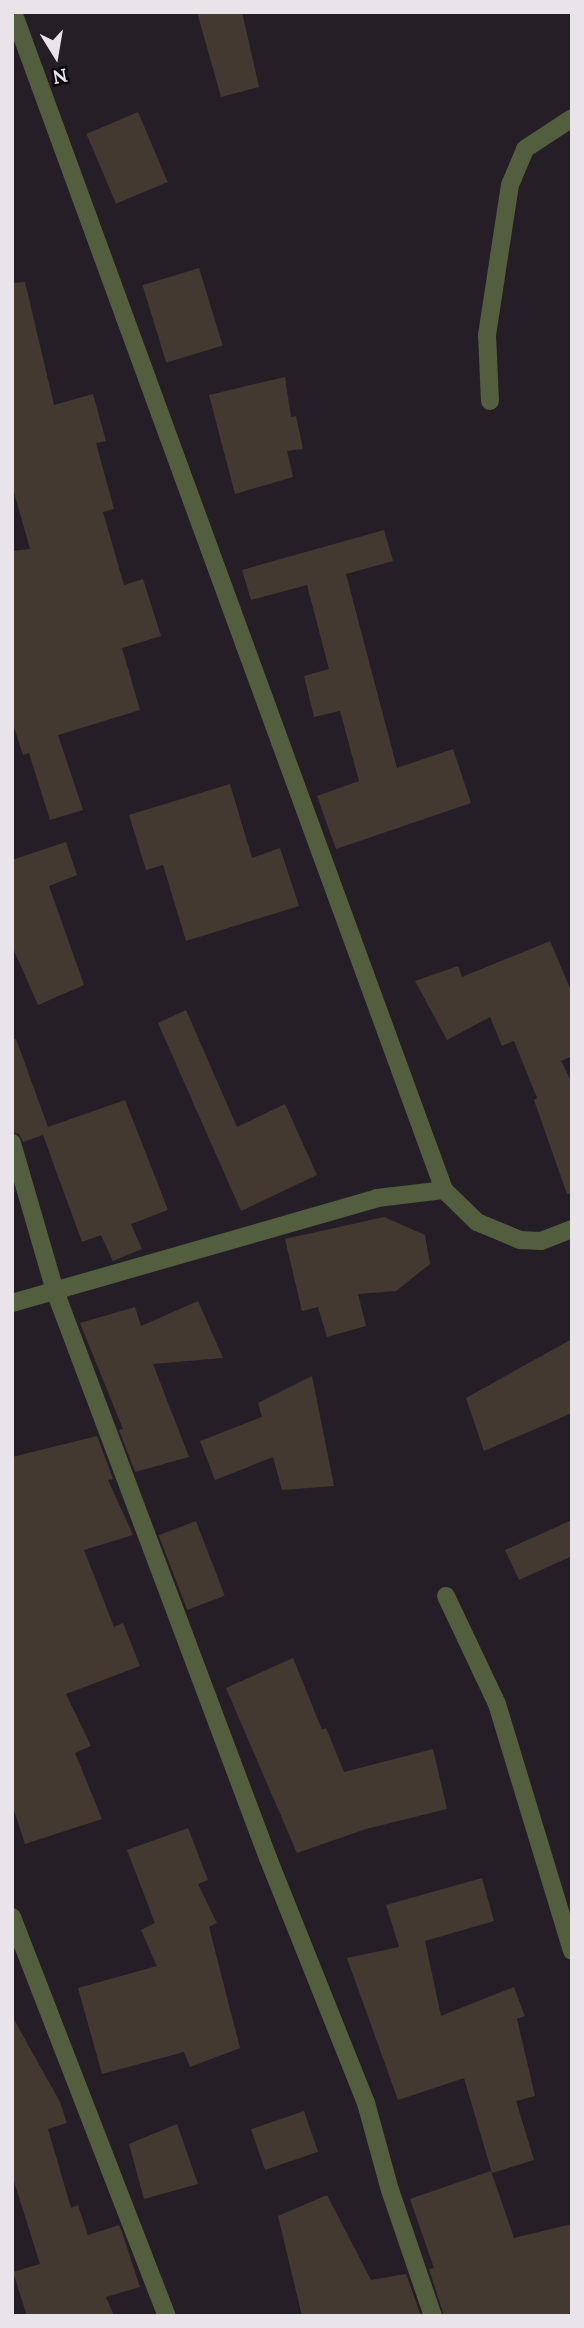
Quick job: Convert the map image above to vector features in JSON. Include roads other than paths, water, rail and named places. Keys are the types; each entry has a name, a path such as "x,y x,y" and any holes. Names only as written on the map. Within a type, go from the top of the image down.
{"street":[{"path":"13,12 443,1190 477,1222 520,1241 541,1241 572,1229"},
{"path":"490,401 487,335 510,185 525,149 572,118"},
{"path":"12,1143 55,1291 238,1781 366,2103 390,2190 433,2316"},
{"path":"12,1303 377,1198 443,1190"},
{"path":"446,1596 497,1704 572,1951"},
{"path":"12,1917 167,2316"}]}
